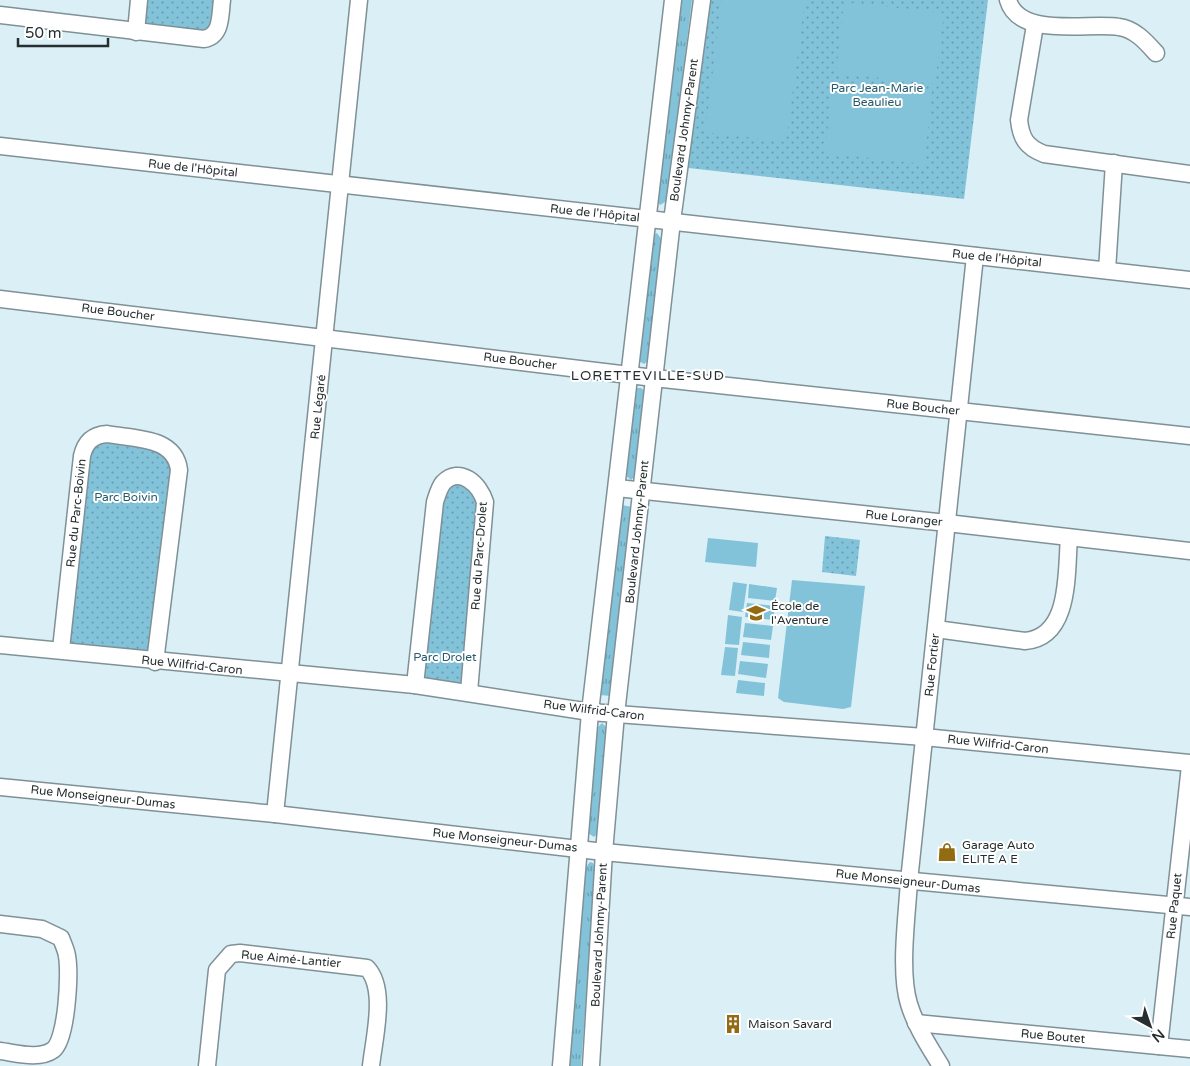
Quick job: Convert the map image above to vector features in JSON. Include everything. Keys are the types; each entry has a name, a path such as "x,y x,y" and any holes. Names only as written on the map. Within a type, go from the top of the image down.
{"street":[{"path":"136,32 139,0"},
{"path":"0,15 204,39 212,38 219,24 222,0"},
{"name":"Rue Légaré","path":"275,814 359,0"},
{"name":"Boulevard Johnny-Parent","path":"562,1066 590,712 673,0"},
{"name":"Boulevard Johnny-Parent","path":"591,1066 604,852 616,714 672,221 702,0"},
{"path":"1008,0 1010,8 1035,25 1121,27 1145,40 1156,53"},
{"path":"1035,25 1019,120 1021,134 1026,143 1044,154 1190,174"},
{"name":"Rue de l'Hôpital","path":"0,146 1190,280"},
{"path":"1107,270 1114,163"},
{"name":"Rue Fortier","path":"941,1066 916,1023 908,1002 905,978 909,881 975,256"},
{"name":"Rue Boucher","path":"0,299 654,378 1190,436"},
{"name":"Rue du Parc-Boivin","path":"62,649 84,446 98,435 107,434 160,443 174,453 178,461 179,470 155,662"},
{"name":"Rue du Parc-Drolet","path":"416,685 435,502 443,484 451,478 460,477 476,483 482,492 485,502 469,692"},
{"name":"Rue Loranger","path":"617,488 947,523 1190,552"},
{"path":"936,629 1026,640 1039,639 1049,632 1057,621 1062,607 1069,538"},
{"name":"Rue Wilfrid-Caron","path":"0,645 62,649 155,662 289,675 416,685 590,712 924,737 1190,765"},
{"name":"Rue Paquet","path":"1159,1046 1182,906 1190,765"},
{"name":"Rue Monseigneur-Dumas","path":"0,787 275,814 604,852 1182,906"},
{"path":"0,924 42,929 50,932 61,938 67,958 64,1028 61,1040 54,1049 44,1054 33,1055 0,1051"},
{"name":"Rue Aimé-Lantier","path":"207,1066 217,970 231,954 240,953 367,968 374,974 379,994 371,1066"},
{"name":"Rue Boutet","path":"916,1023 1190,1048"}],"green space":[{"path":"139,0 222,0 217,32 136,32"},
{"path":"682,0 692,0 667,201 660,205 656,200"},
{"name":"Parc Jean-Marie Beaulieu","path":"702,0 988,0 964,199 680,167"},
{"path":"722,0 805,0 786,142 705,132"},
{"path":"844,2 944,13 935,84 836,73"},
{"path":"833,81 932,92 924,164 825,153"},
{"path":"657,233 662,240 649,360 644,364 639,361 653,235"},
{"path":"637,388 641,388 646,392 636,476 631,480 625,475"},
{"name":"Parc Boivin","path":"98,435 174,453 155,662 61,649 82,456"},
{"name":"Parc Drolet","path":"451,478 482,492 469,692 416,685 435,502"},
{"path":"622,505 632,507 611,696 600,695"},
{"path":"825,536 860,540 856,576 822,572"},
{"path":"708,538 758,543 756,567 705,562"},
{"path":"792,580 865,586 851,707 843,709 784,702 778,698"},
{"path":"733,582 747,584 743,612 729,610"},
{"path":"749,584 777,588 775,601 748,598"},
{"path":"747,603 775,606 773,620 745,617"},
{"path":"728,615 742,617 739,645 725,644"},
{"path":"745,623 773,626 771,640 743,637"},
{"path":"743,642 770,645 769,658 741,655"},
{"path":"725,647 738,648 735,676 721,675"},
{"path":"740,661 768,664 766,678 738,674"},
{"path":"738,680 765,683 764,696 736,693"},
{"path":"602,723 608,729 598,833 594,837 588,833 597,728"},
{"path":"590,862 593,863 596,869 581,1066 569,1066 586,867"}],"place":[{"name":"École de l'Aventure","path":"756,613"},
{"name":"Garage Auto ELITE A E","path":"947,852"},
{"name":"Maison Savard","path":"733,1024"}],"district":[{"name":"LORETTEVILLE-SUD","path":"648,375"}]}
